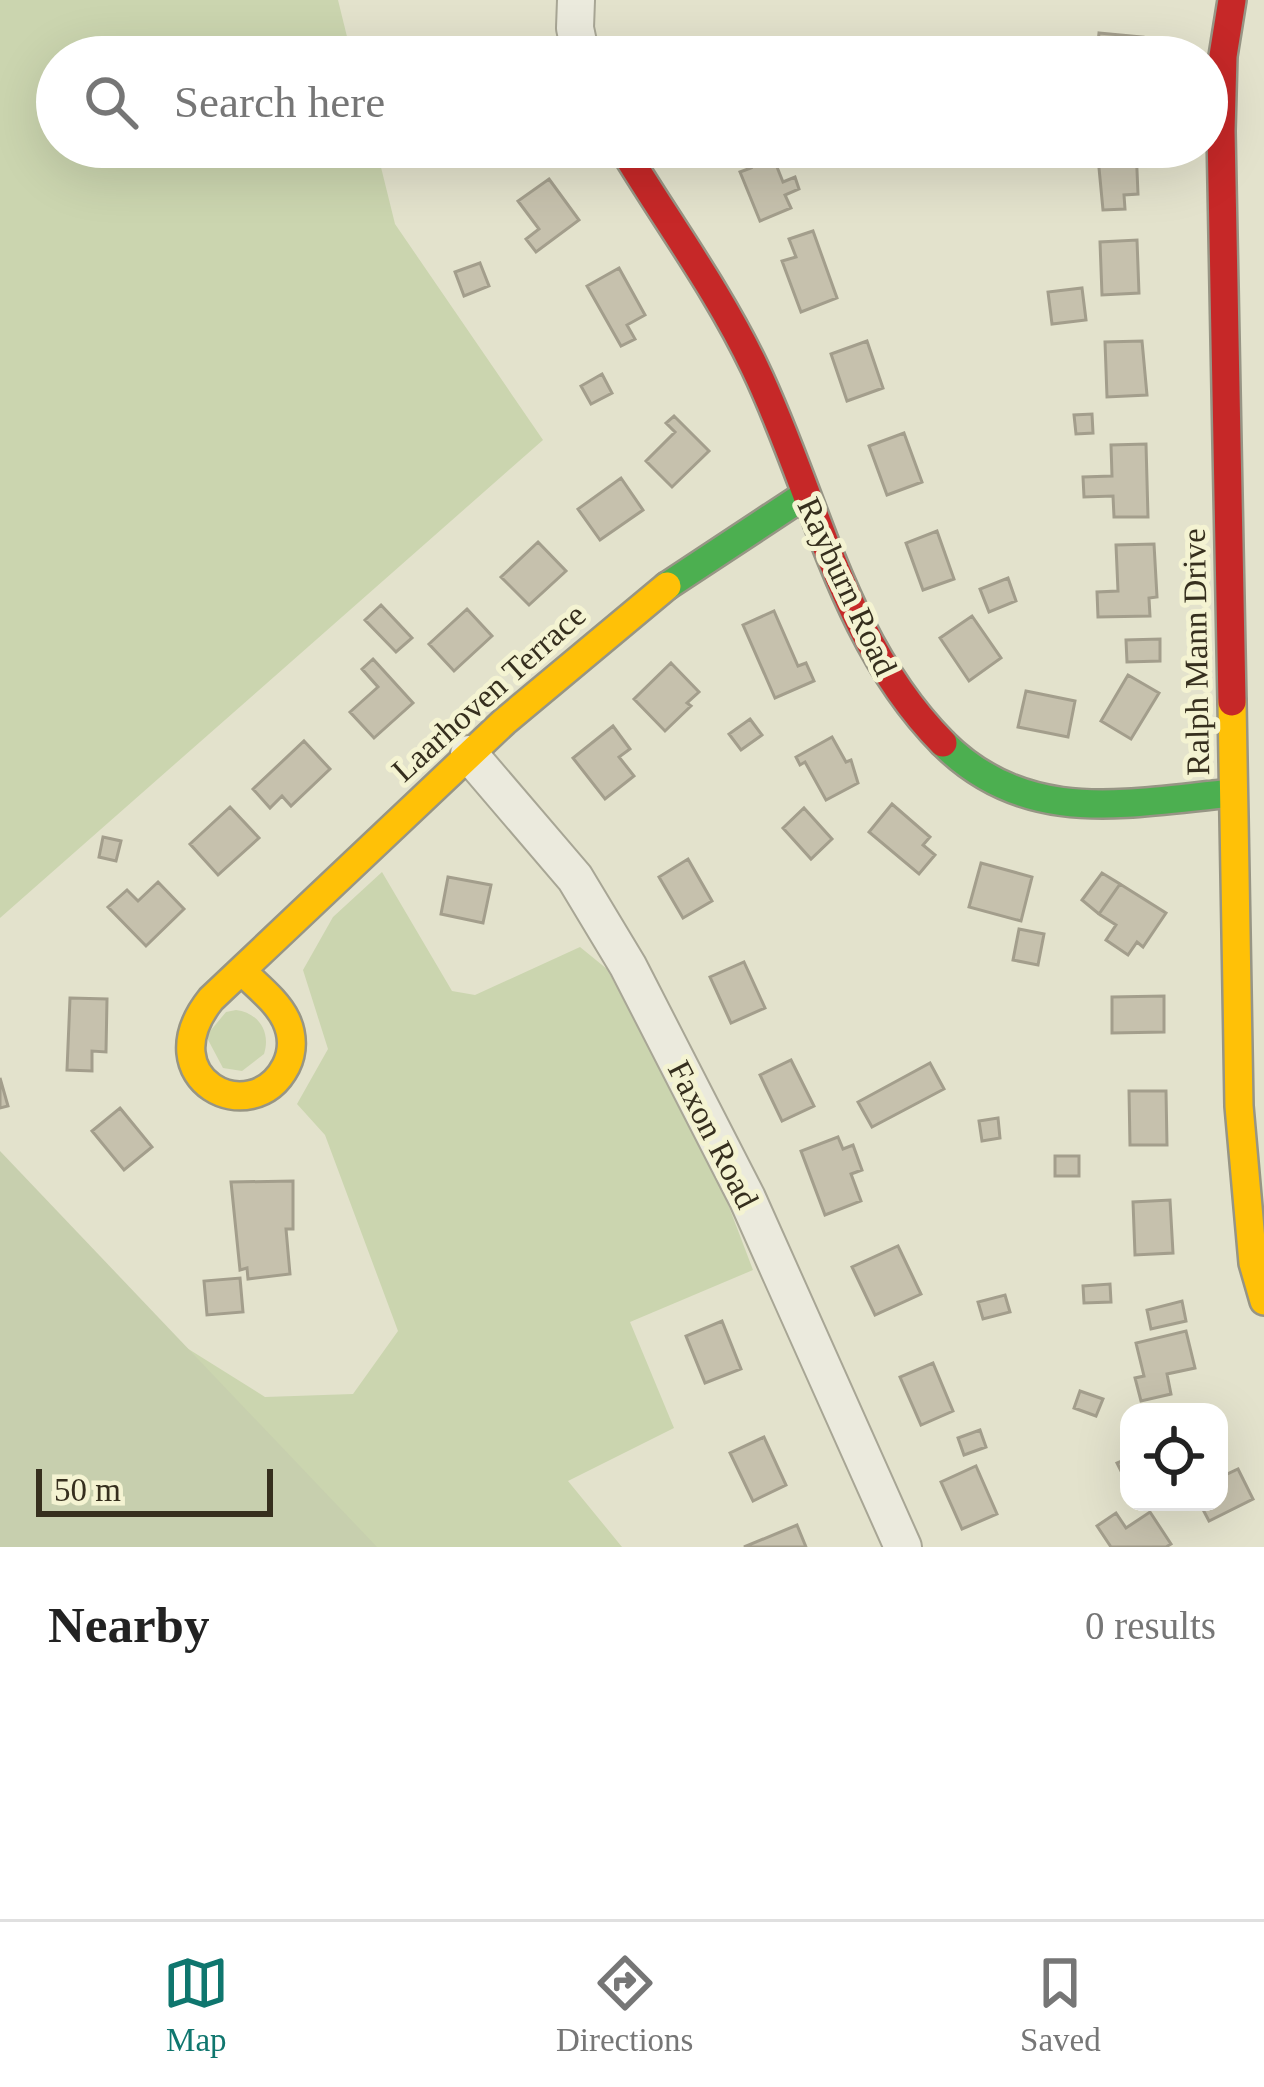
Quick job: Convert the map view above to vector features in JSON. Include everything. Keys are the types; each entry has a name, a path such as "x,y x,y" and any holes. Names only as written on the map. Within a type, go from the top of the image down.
{"street":[{"path":"576,36 577,0"},
{"name":"Ralph Mann Drive","path":"1226,36 1232,0"},
{"name":"Rayburn Road","path":"635,168 729,316 757,371 857,622 897,691 929,734 986,781 1033,800 1092,803 1233,793"},
{"name":"Ralph Mann Drive","path":"1222,168 1233,793 1251,1105 1253,1263 1264,1301"},
{"name":"Laarhoven Terrace","path":"242,971 282,1013 292,1039 291,1057 278,1081 244,1096 225,1094 202,1079 192,1063 188,1044 197,1017 242,971 470,754 631,612 703,559 805,495"},
{"name":"Faxon Road","path":"470,754 575,878 628,966 747,1198 903,1547"}],"green space":[{"path":"0,0 338,0 347,36 36,36 36,168 381,168 395,224 543,440 0,918"},
{"path":"382,872 452,991 475,995 580,947 607,969 715,1170 753,1270 630,1322 674,1428 568,1481 622,1547 0,1547 0,1172 150,1325 265,1397 353,1394 398,1331 325,1135 297,1104 328,1049 303,970 333,917"},
{"path":"236,1010 257,1019 266,1038 264,1054 242,1071 223,1068 206,1036 226,1012"},
{"path":"0,1151 377,1547 0,1547"}],"building":[{"path":"777,168 783,182 795,177 799,189 785,195 791,208 760,221 740,172"},
{"path":"1099,168 1137,168 1138,194 1124,195 1125,209 1103,210"},
{"path":"549,179 579,220 536,252 526,239 539,229 518,201"},
{"path":"813,231 837,298 801,312 782,261 796,257 789,239"},
{"path":"1137,240 1139,293 1102,295 1100,242"},
{"path":"480,263 489,286 464,296 455,272"},
{"path":"619,268 645,315 627,325 635,339 621,346 587,286"},
{"path":"1082,288 1086,320 1052,324 1048,292"},
{"path":"867,341 883,388 847,401 831,354"},
{"path":"1142,341 1147,395 1107,397 1105,342"},
{"path":"602,374 612,393 591,404 581,386"},
{"path":"1092,414 1093,433 1076,434 1074,415"},
{"path":"674,416 709,451 672,487 646,461 675,432 666,423"},
{"path":"904,433 922,482 887,495 869,446"},
{"path":"1146,444 1148,517 1114,517 1113,496 1084,497 1083,477 1112,476 1111,445"},
{"path":"621,478 643,510 600,540 578,509"},
{"path":"937,531 954,579 923,590 906,543"},
{"path":"538,542 566,571 529,605 501,577"},
{"path":"1154,544 1157,597 1149,598 1150,616 1098,617 1097,592 1118,591 1116,545"},
{"path":"1008,578 1016,601 989,612 980,589"},
{"path":"381,605 412,638 396,652 365,620"},
{"path":"467,609 492,636 454,671 429,644"},
{"path":"774,611 798,666 806,663 814,681 775,698 743,625"},
{"path":"972,616 1001,658 969,681 940,638"},
{"path":"1160,639 1160,661 1127,662 1126,640"},
{"path":"373,659 413,703 374,738 350,712 378,687 362,669"},
{"path":"671,663 699,692 665,731 634,699"},
{"path":"1128,675 1159,693 1131,739 1101,721"},
{"path":"1026,691 1075,701 1068,737 1018,727"},
{"path":"750,719 762,735 741,750 729,734"},
{"path":"613,726 630,749 619,757 634,776 605,799 573,758"},
{"path":"832,737 846,762 851,760 858,783 826,800 805,762 800,765 796,757"},
{"path":"304,741 330,769 291,806 282,796 270,808 253,789"},
{"path":"892,804 930,837 923,845 935,855 919,874 869,832"},
{"path":"230,807 259,838 218,875 190,844"},
{"path":"804,808 832,839 811,859 783,828"},
{"path":"103,837 121,841 116,861 99,857"},
{"path":"688,859 712,901 683,918 659,877"},
{"path":"981,863 1032,877 1021,921 969,907"},
{"path":"1102,873 1120,884 1099,914 1082,900"},
{"path":"448,877 491,885 483,923 441,914"},
{"path":"158,882 184,909 146,946 108,907 127,890 138,901"},
{"path":"1120,884 1166,913 1143,947 1137,942 1128,955 1106,940 1116,925 1099,914"},
{"path":"1019,929 1044,934 1038,965 1013,960"},
{"path":"744,962 765,1008 731,1023 710,977"},
{"path":"1164,996 1164,1032 1112,1033 1112,997"},
{"path":"70,998 107,999 106,1052 92,1051 92,1071 67,1070"},
{"path":"791,1060 814,1106 782,1121 760,1075"},
{"path":"930,1063 944,1089 872,1127 858,1102"},
{"path":"0,1078 8,1106 0,1108"},
{"path":"1129,1091 1166,1091 1167,1145 1130,1145"},
{"path":"120,1108 152,1147 124,1170 92,1131"},
{"path":"998,1118 1000,1138 982,1141 979,1121"},
{"path":"838,1137 843,1149 853,1145 862,1170 851,1174 861,1201 825,1215 801,1151"},
{"path":"1055,1156 1079,1156 1079,1176 1055,1176"},
{"path":"293,1181 293,1229 286,1229 290,1274 248,1279 247,1268 240,1270 231,1182"},
{"path":"1170,1200 1173,1253 1135,1255 1133,1202"},
{"path":"898,1246 921,1294 875,1315 852,1267"},
{"path":"240,1278 243,1312 207,1315 204,1281"},
{"path":"1110,1284 1111,1302 1084,1303 1083,1286"},
{"path":"1005,1295 1010,1312 983,1319 978,1302"},
{"path":"1182,1301 1186,1321 1151,1329 1147,1310"},
{"path":"722,1321 741,1369 705,1383 686,1336"},
{"path":"1186,1331 1195,1368 1167,1374 1171,1394 1141,1401 1135,1378 1144,1376 1136,1343"},
{"path":"933,1363 953,1411 921,1425 900,1377"},
{"path":"1080,1391 1103,1399 1096,1416 1074,1408"},
{"path":"980,1430 986,1447 964,1455 958,1438"},
{"path":"764,1437 786,1485 753,1501 730,1453"},
{"path":"976,1466 997,1514 962,1529 941,1482"},
{"path":"1238,1469 1253,1499 1209,1521 1204,1511 1228,1511 1228,1474"},
{"path":"1150,1512 1171,1544 1166,1547 1111,1547 1097,1526 1116,1513 1126,1528"},
{"path":"797,1525 806,1547 744,1547"}],"traffic: fast":[{"path":"667,586 805,495"},
{"path":"943,743 975,770 1009,788 1043,798 1116,804 1233,793"}],"traffic: slow":[{"path":"242,971 282,1013 291,1049 286,1066 270,1085 251,1095 230,1095 212,1087 198,1073 191,1052 194,1028 211,999 504,722 667,586"},
{"path":"1232,702 1239,1106 1253,1263 1264,1301"}],"traffic: jam":[{"path":"1226,36 1232,0"},
{"path":"635,168 755,368 834,564 879,659 943,743"},
{"path":"1222,168 1232,702"}]}
